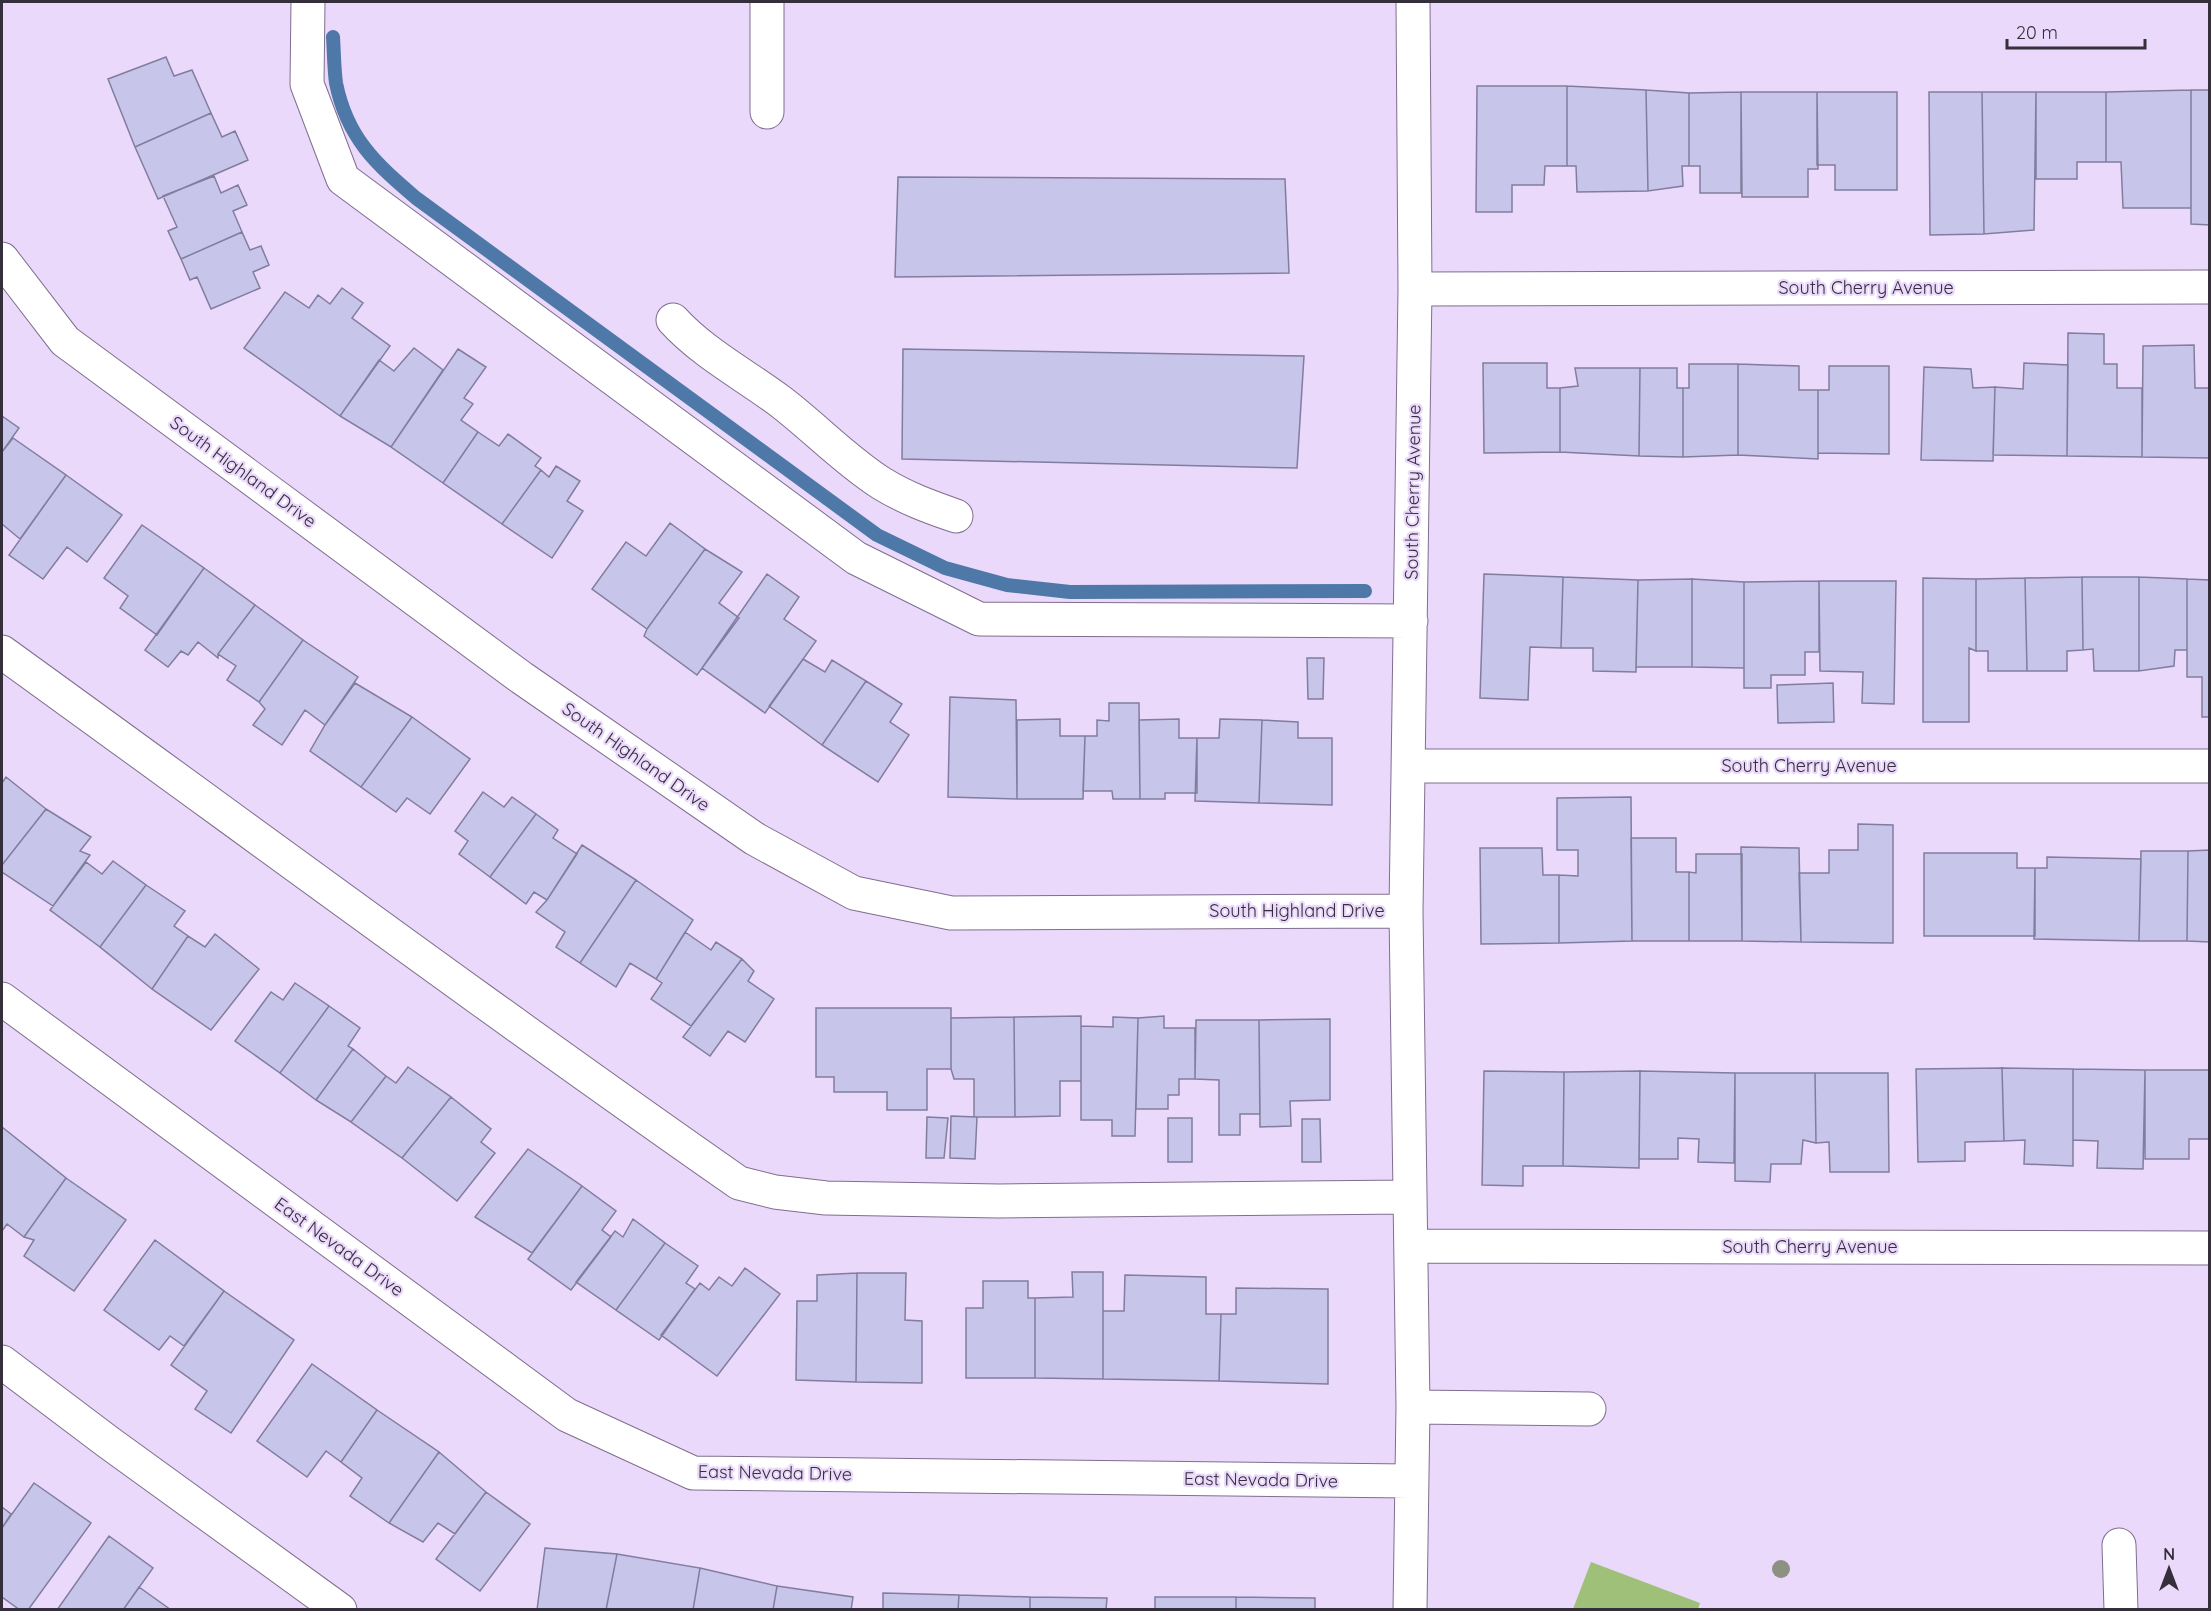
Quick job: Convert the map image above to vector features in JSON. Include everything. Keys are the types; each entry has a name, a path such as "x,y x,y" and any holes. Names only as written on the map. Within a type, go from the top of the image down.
{"street":[{"path":"308,2 307,84 343,179 856,558 979,620 1412,621"},
{"path":"767,2 767,111"},
{"name":"South Cherry Avenue","path":"1410,1610 1410,1481 1413,1407 1406,911 1412,621 1415,289 1413,2"},
{"name":"South Highland Drive","path":"2,259 65,341 522,678 755,839 854,892 951,913 1406,911"},
{"name":"South Cherry Avenue","path":"1415,289 2210,287"},
{"path":"672,320 689,337 781,402 881,483 918,503 956,516"},
{"path":"2,652 219,808 502,1017 739,1183 775,1192 826,1198 999,1202 1410,1197"},
{"name":"South Cherry Avenue","path":"1409,766 2210,766"},
{"name":"East Nevada Drive","path":"2,999 567,1415 693,1473 1410,1481"},
{"name":"South Cherry Avenue","path":"1411,1246 2210,1248"},
{"path":"2,1362 340,1610"},
{"path":"1413,1407 1589,1409"},
{"path":"2119,1545 2121,1610"}],"green space":[{"path":"1591,1562 1700,1603 1698,1609 1573,1609"}],"building":[{"path":"166,57 174,76 192,70 211,113 135,147 108,79"},
{"path":"1477,86 1567,86 1567,166 1545,166 1544,185 1512,185 1512,212 1476,212"},
{"path":"1567,86 1646,90 1648,191 1577,192 1576,166 1567,166"},
{"path":"1646,90 1689,93 1689,166 1682,166 1683,186 1648,191"},
{"path":"2191,90 2210,90 2210,225 2191,224"},
{"path":"2191,90 2191,208 2123,208 2121,162 2106,162 2106,92"},
{"path":"1741,92 1817,92 1818,169 1808,169 1808,197 1742,197"},
{"path":"1741,92 1741,193 1700,193 1700,166 1689,166 1689,93"},
{"path":"1817,92 1897,92 1897,190 1835,190 1835,165 1817,165"},
{"path":"1929,92 1982,92 1984,234 1930,235"},
{"path":"1982,92 2036,92 2034,230 1984,234"},
{"path":"2036,92 2106,92 2106,162 2077,162 2077,179 2036,179"},
{"path":"211,113 222,137 235,131 248,160 158,199 135,147"},
{"path":"214,176 221,193 238,185 247,205 233,211 242,232 181,259 168,231 177,227 163,196"},
{"path":"898,177 1285,179 1289,273 895,277"},
{"path":"242,232 250,250 261,246 269,265 253,272 260,288 211,309 197,277 190,280 181,259"},
{"path":"342,288 363,303 352,318 390,346 340,416 244,348 285,292 309,308 318,295 330,304"},
{"path":"2068,333 2104,334 2104,364 2117,364 2117,388 2142,388 2142,457 2067,456"},
{"path":"2194,345 2195,388 2210,388 2210,458 2142,457 2143,346"},
{"path":"414,348 443,370 391,447 340,416 379,360 394,371"},
{"path":"458,349 486,367 464,398 473,404 461,420 478,432 443,483 391,447"},
{"path":"903,349 1304,356 1297,468 902,459"},
{"path":"1483,363 1547,363 1547,388 1560,388 1560,452 1484,453"},
{"path":"2024,363 2068,365 2067,456 1993,455 1995,387 2023,389"},
{"path":"1689,364 1738,364 1738,455 1683,457 1683,388 1689,388"},
{"path":"1738,364 1799,366 1799,390 1818,390 1818,459 1738,455"},
{"path":"1829,366 1889,366 1889,454 1818,453 1818,390 1829,390"},
{"path":"1924,367 1971,369 1973,388 1995,387 1993,461 1921,460"},
{"path":"1575,368 1640,368 1639,456 1560,452 1560,388 1578,386"},
{"path":"1640,368 1677,368 1677,388 1683,388 1683,457 1639,456"},
{"path":"2,416 19,428 2,452"},
{"path":"478,432 499,446 508,434 541,458 535,466 541,470 502,524 443,483"},
{"path":"13,438 66,475 20,539 2,524 2,452"},
{"path":"556,466 580,481 567,501 583,511 552,558 502,524 541,470 549,477"},
{"path":"66,475 122,515 87,562 67,547 43,579 9,555"},
{"path":"670,523 705,549 647,629 592,589 626,542 646,556"},
{"path":"142,525 204,568 157,635 120,608 128,596 104,578"},
{"path":"705,549 742,572 719,603 739,618 697,675 644,636"},
{"path":"204,568 255,605 218,654 218,658 198,642 188,655 181,651 168,667 145,650"},
{"path":"767,574 799,597 784,619 816,641 765,713 702,668"},
{"path":"1484,574 1563,577 1561,648 1530,647 1528,700 1480,698"},
{"path":"1563,577 1638,580 1636,672 1593,671 1593,648 1561,648"},
{"path":"2082,577 2139,577 2139,671 2094,671 2093,649 2083,650"},
{"path":"2082,577 2083,650 2067,651 2067,671 2027,671 2025,578"},
{"path":"2139,577 2187,579 2187,650 2175,650 2174,666 2139,671"},
{"path":"1923,578 1976,579 1976,651 1969,648 1969,722 1923,722"},
{"path":"2025,578 2027,671 1988,671 1988,651 1976,651 1976,579"},
{"path":"1692,579 1744,582 1744,668 1692,667"},
{"path":"1692,579 1692,667 1636,667 1638,580"},
{"path":"2187,579 2210,580 2210,717 2202,717 2202,677 2187,677"},
{"path":"1819,581 1896,581 1894,704 1862,703 1863,672 1820,671"},
{"path":"1819,581 1819,652 1805,652 1805,675 1771,675 1771,688 1744,688 1744,582"},
{"path":"255,605 303,640 259,702 227,680 236,666 218,654"},
{"path":"303,640 358,677 325,725 305,710 282,745 253,725 265,709 259,702"},
{"path":"1307,658 1324,658 1323,699 1308,699"},
{"path":"803,659 825,672 832,660 866,681 822,745 769,706"},
{"path":"866,681 902,704 890,722 909,735 878,782 822,745"},
{"path":"355,683 412,717 361,787 310,751 325,725"},
{"path":"1833,683 1834,722 1778,723 1777,685"},
{"path":"950,697 1016,700 1017,799 948,797"},
{"path":"1109,703 1139,703 1140,799 1113,799 1112,791 1083,791 1085,736 1097,736 1097,720 1109,721"},
{"path":"412,717 470,759 430,814 407,798 396,812 361,787"},
{"path":"1060,719 1060,736 1085,736 1083,799 1017,799 1017,720"},
{"path":"1179,719 1179,738 1197,738 1197,793 1165,793 1165,799 1140,799 1139,720"},
{"path":"1220,719 1262,720 1259,803 1195,801 1197,738 1219,738"},
{"path":"1262,720 1298,722 1298,738 1332,738 1332,805 1259,803"},
{"path":"6,777 46,809 2,865 2,783"},
{"path":"483,792 504,807 512,797 536,814 490,877 459,854 468,841 455,831"},
{"path":"1631,797 1632,941 1559,943 1559,875 1578,876 1578,850 1557,850 1557,798"},
{"path":"46,809 91,837 80,851 90,855 53,906 2,872 2,865"},
{"path":"536,814 558,830 553,838 577,854 547,900 534,892 526,904 490,877"},
{"path":"1858,824 1893,825 1893,943 1801,942 1799,873 1829,873 1829,850 1858,850"},
{"path":"1631,838 1676,838 1676,872 1689,872 1689,941 1632,941"},
{"path":"582,845 636,880 580,963 556,947 565,932 536,912 547,900"},
{"path":"1741,847 1799,848 1801,942 1742,941"},
{"path":"1480,848 1542,848 1543,875 1559,875 1559,943 1481,944"},
{"path":"2210,850 2210,942 2187,941 2188,851"},
{"path":"2141,851 2188,851 2187,941 2139,941"},
{"path":"1924,853 2017,853 2017,868 2035,868 2035,936 1924,936"},
{"path":"1696,854 1742,854 1742,941 1689,941 1689,872 1696,873"},
{"path":"2047,857 2141,859 2139,941 2034,939 2035,868 2047,868"},
{"path":"113,861 146,885 100,947 50,910 86,862 102,874"},
{"path":"636,880 693,920 656,979 630,963 616,987 580,963"},
{"path":"146,885 185,911 174,926 188,936 152,989 100,947"},
{"path":"685,932 711,950 716,942 742,959 691,1026 651,999 662,983 656,979"},
{"path":"215,934 259,969 211,1030 152,989 188,936 205,947"},
{"path":"742,959 754,971 748,981 774,999 745,1042 728,1031 710,1056 683,1037"},
{"path":"295,983 329,1006 280,1073 235,1041 271,992 283,1000"},
{"path":"329,1006 360,1028 348,1046 353,1049 316,1100 280,1073"},
{"path":"816,1008 951,1008 951,1069 927,1069 927,1110 887,1110 887,1092 834,1092 834,1077 816,1077"},
{"path":"1081,1016 1081,1081 1060,1081 1060,1116 1015,1117 1014,1017"},
{"path":"1164,1016 1164,1028 1195,1028 1195,1079 1179,1079 1179,1095 1168,1095 1168,1109 1136,1109 1138,1018"},
{"path":"1014,1017 1015,1117 974,1117 974,1079 954,1079 951,1069 951,1018"},
{"path":"1113,1017 1138,1018 1135,1136 1112,1136 1112,1120 1081,1120 1081,1026 1113,1027"},
{"path":"1330,1019 1330,1100 1290,1101 1291,1126 1260,1127 1259,1020"},
{"path":"1196,1020 1259,1020 1260,1114 1240,1114 1240,1135 1219,1135 1219,1080 1195,1079"},
{"path":"353,1049 386,1076 351,1122 316,1100"},
{"path":"408,1067 451,1097 402,1158 351,1122 386,1076 396,1083"},
{"path":"2002,1068 2073,1069 2073,1166 2024,1164 2025,1140 2004,1141"},
{"path":"2002,1068 2004,1141 1965,1142 1965,1161 1918,1162 1916,1069"},
{"path":"2073,1069 2145,1070 2143,1169 2097,1168 2098,1141 2073,1140"},
{"path":"2145,1070 2210,1070 2210,1139 2189,1139 2189,1159 2145,1159"},
{"path":"1484,1071 1564,1072 1563,1166 1523,1166 1523,1186 1482,1185"},
{"path":"1640,1071 1735,1073 1734,1163 1698,1162 1699,1139 1678,1138 1678,1159 1639,1159"},
{"path":"1640,1071 1639,1168 1563,1166 1564,1072"},
{"path":"1735,1073 1815,1073 1816,1143 1803,1140 1801,1164 1771,1164 1770,1182 1735,1181"},
{"path":"1815,1073 1888,1073 1889,1172 1830,1172 1829,1142 1816,1143"},
{"path":"451,1097 491,1129 481,1142 495,1153 457,1201 402,1158"},
{"path":"951,1116 977,1117 975,1159 950,1158"},
{"path":"927,1117 948,1118 944,1158 926,1158"},
{"path":"1168,1118 1192,1118 1192,1162 1168,1162"},
{"path":"1302,1119 1320,1119 1321,1162 1302,1162"},
{"path":"2,1127 66,1178 24,1237 7,1224 2,1231"},
{"path":"528,1149 582,1186 532,1253 475,1217"},
{"path":"66,1178 126,1220 74,1291 24,1256 34,1240 24,1237"},
{"path":"582,1186 616,1211 602,1230 611,1237 571,1290 528,1259"},
{"path":"633,1219 665,1243 616,1310 576,1282 615,1231 623,1237"},
{"path":"155,1240 224,1291 184,1346 170,1336 159,1350 104,1310"},
{"path":"665,1243 698,1266 686,1283 695,1289 659,1340 616,1310"},
{"path":"745,1268 780,1294 717,1376 661,1335 700,1283 709,1290 719,1277 732,1286"},
{"path":"1072,1272 1103,1272 1103,1379 1035,1378 1035,1298 1073,1297"},
{"path":"857,1273 906,1273 905,1320 922,1321 922,1383 856,1382"},
{"path":"857,1273 856,1382 796,1380 797,1301 817,1301 817,1275"},
{"path":"1125,1275 1206,1277 1206,1314 1221,1314 1219,1381 1103,1379 1103,1311 1124,1311"},
{"path":"983,1281 1028,1281 1028,1298 1035,1298 1035,1378 966,1378 966,1308 983,1308"},
{"path":"1236,1288 1328,1289 1328,1384 1219,1381 1221,1314 1236,1314"},
{"path":"224,1291 294,1340 231,1433 195,1409 207,1391 171,1365"},
{"path":"312,1364 377,1410 341,1462 326,1451 307,1477 257,1441"},
{"path":"377,1410 439,1452 389,1523 350,1496 362,1478 341,1462"},
{"path":"439,1452 486,1492 455,1534 438,1523 423,1542 389,1523"},
{"path":"34,1483 91,1523 28,1610 20,1610 2,1597 2,1528"},
{"path":"486,1492 530,1524 480,1591 436,1559"},
{"path":"2,1507 11,1514 2,1528"},
{"path":"109,1536 153,1568 123,1610 57,1610"},
{"path":"545,1548 617,1554 606,1610 537,1610"},
{"path":"617,1554 700,1568 693,1610 606,1610"},
{"path":"700,1568 777,1586 773,1610 693,1610"},
{"path":"777,1586 853,1597 851,1610 773,1610"},
{"path":"139,1587 171,1610 123,1610"},
{"path":"883,1593 959,1595 958,1610 883,1610"},
{"path":"959,1595 1030,1597 1030,1610 958,1610"},
{"path":"1030,1597 1107,1598 1106,1610 1030,1610"},
{"path":"1155,1597 1236,1597 1236,1610 1155,1610"},
{"path":"1236,1597 1315,1598 1315,1610 1236,1610"}],"waterway":[{"path":"333,37 336,83 341,102 356,135 388,173 416,198 877,535 945,568 1007,585 1070,592 1365,591"}]}
